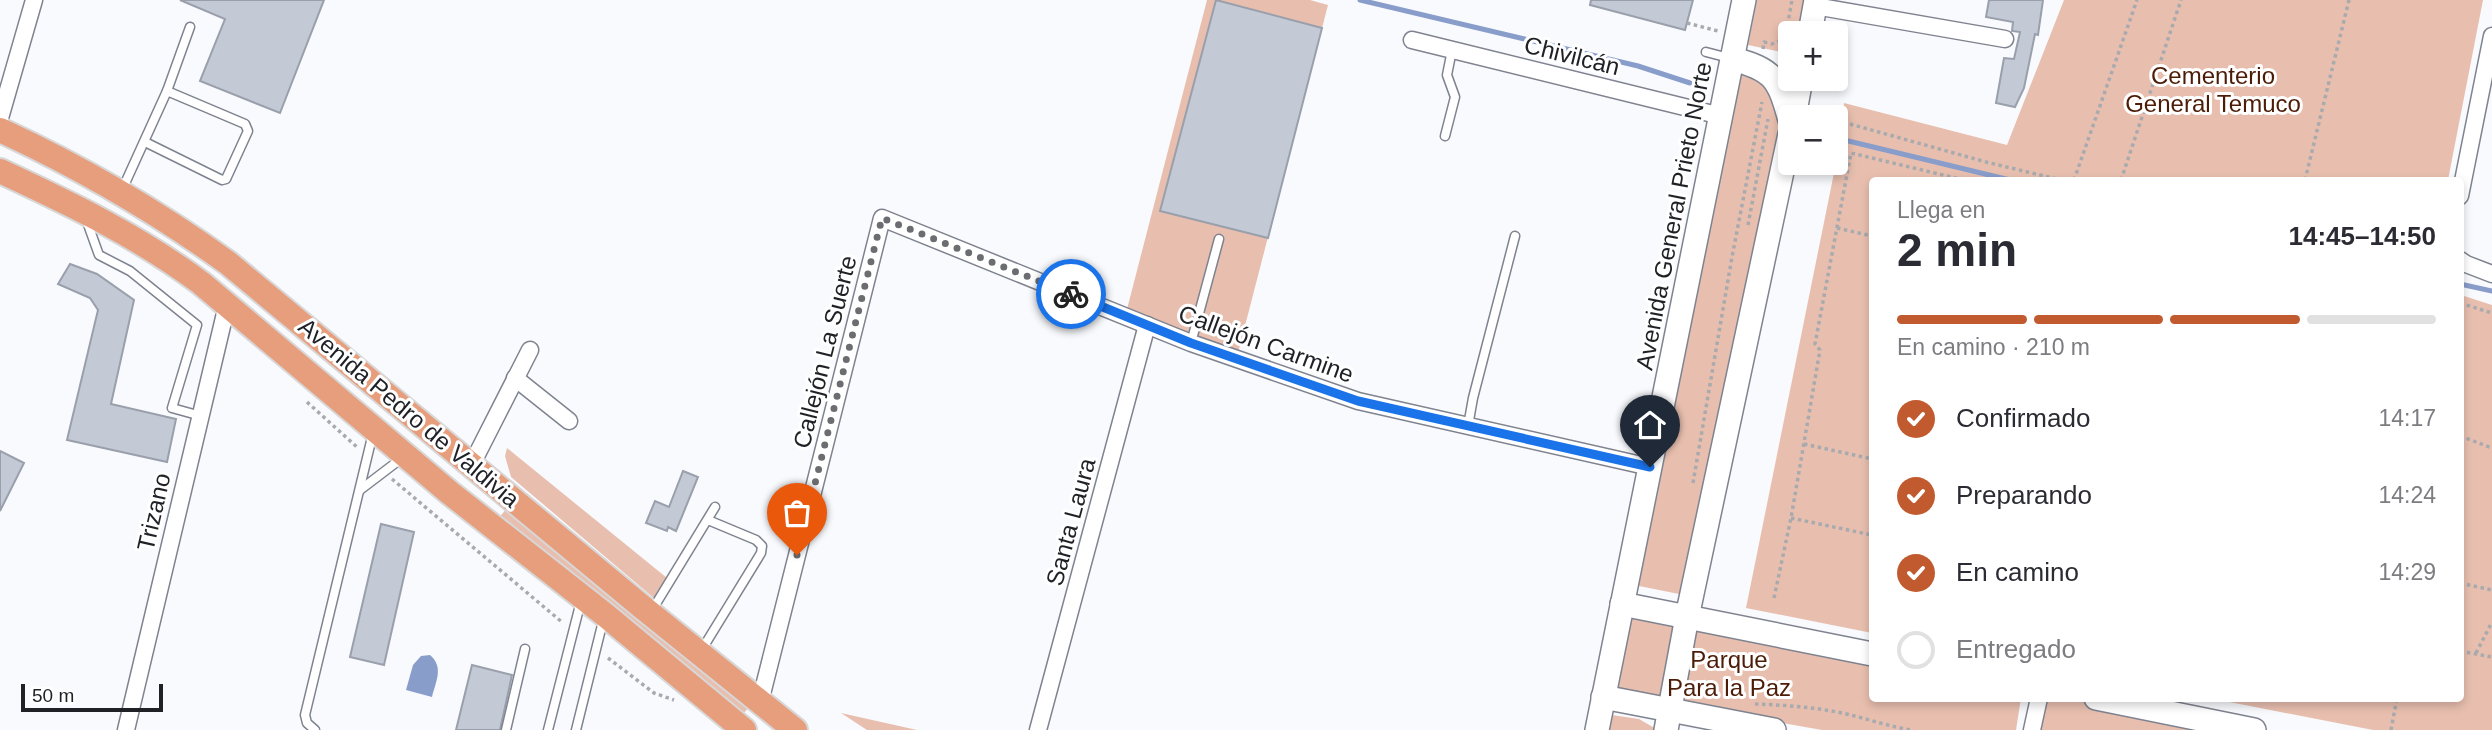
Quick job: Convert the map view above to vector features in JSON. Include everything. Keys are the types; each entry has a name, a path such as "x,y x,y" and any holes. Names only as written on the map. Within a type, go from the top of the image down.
{"main road":[{"name":"Avenida Pedro de Valdivia","path":"0,130 60,158 121,192 228,263 795,730"},
{"name":"Avenida Pedro de Valdivia","path":"0,171 127,233 174,263 228,304 405,455 744,730"}],"street":[{"path":"0,118 34,0"},
{"name":"Avenida General Prieto Norte","path":"1597,730 1744,0"},
{"path":"1812,21 1816,3 2005,39"},
{"path":"2464,177 2492,36"},
{"name":"Chivilcán","path":"1412,40 1721,116"},
{"path":"1732,59 1763,75 1771,74 1782,89 1787,105"},
{"path":"1668,720 1687,617 1781,175"},
{"name":"Callejón Carmine","path":"882,218 1191,343 1358,401 1650,467"},
{"name":"Callejón La Suerte","path":"761,702 882,218"},
{"path":"2464,263 2492,274"},
{"name":"Trizano","path":"126,730 228,304"},
{"name":"Santa Laura","path":"1038,730 1147,326"},
{"path":"471,464 530,350"},
{"path":"515,378 569,421"},
{"path":"1622,604 1869,653"},
{"path":"1603,698 1668,720 1774,730"},
{"path":"2032,730 2038,702"},
{"path":"2116,702 2254,730"}],"lane":[{"path":"121,192 167,91 190,27"},
{"path":"1445,136 1455,97 1447,75 1452,50"},
{"path":"1706,52 1732,59"},
{"path":"145,142 222,180 226,179 248,131 245,124 167,91"},
{"path":"83,210 99,255 130,271 197,325 172,408 201,416"},
{"path":"1468,426 1515,236"},
{"path":"1191,343 1219,239"},
{"path":"315,730 307,723 305,715 374,429"},
{"path":"360,490 405,455"},
{"path":"650,613 715,507"},
{"path":"700,653 761,553 762,546 755,540 708,520"},
{"path":"548,730 582,596"},
{"path":"576,730 604,614"},
{"path":"506,730 525,649"}],"path":[{"path":"1692,488 1763,75 1764,42 1772,44 1782,40 1792,0"},
{"path":"2075,177 2137,0"},
{"path":"2122,177 2181,0"},
{"path":"2306,177 2349,0"},
{"path":"1687,23 1706,28"},
{"path":"1850,124 1986,163 2048,177"},
{"path":"1774,598 1804,444 1820,350 1815,344 1851,153 1951,177"},
{"path":"1837,228 1869,235"},
{"path":"2464,304 2492,313"},
{"path":"2464,438 2492,448"},
{"path":"1804,444 1869,457"},
{"path":"1791,518 1869,534"},
{"path":"2464,584 2492,590"},
{"path":"2476,653 2492,622"},
{"path":"2464,652 2492,657"},
{"path":"2390,730 2396,702"},
{"path":"1748,704 1795,705 1911,730"}],"green space":[{"path":"1207,0 1310,0 1328,5 1238,353 1126,313"},
{"path":"1757,0 1804,0 1800,21 1778,21 1778,51 1748,45"},
{"name":"Cementerio General Temuco","path":"2064,0 2483,0 2449,177 1869,177 1869,632 1746,608 1834,175 1848,175 1848,105 1844,103 2007,145"},
{"path":"1742,68 1762,75 1780,105 1778,149 1689,596 1634,585"},
{"path":"2464,296 2492,305 2492,730 2373,730 2230,702 2464,702"},
{"path":"507,448 667,578 655,599 511,477 505,456"},
{"path":"507,508 750,706 742,715 498,519"},
{"path":"1628,616 1683,628 1668,699 1612,688"},
{"name":"Parque Para la Paz","path":"1693,626 1869,662 1869,702 2020,702 2016,730 1822,730 1679,705"},
{"path":"2046,702 2101,702 2231,730 2041,730"},
{"path":"841,713 917,730 867,730"},
{"path":"1607,716 1639,719 1658,730 1602,730"}],"water":[{"path":"430,655 438,669 432,697 406,690 413,665 421,656"}],"building":[{"path":"180,0 324,0 280,113 200,81 225,19"},
{"path":"1216,0 1322,28 1268,238 1160,211"},
{"path":"1591,0 1693,0 1685,30 1590,5"},
{"path":"1989,0 2043,0 2038,35 2035,34 2024,88 2015,107 1996,103 2004,58 2014,59 2020,32 2012,31 2013,22 1986,17"},
{"path":"70,264 97,274 134,300 111,404 176,419 167,462 67,440 98,310 90,298 58,284"},
{"path":"0,451 24,463 0,511"},
{"path":"683,471 698,477 676,531 668,527 667,531 646,523 655,501 669,507"},
{"path":"381,524 414,532 384,665 350,657"},
{"path":"472,665 512,675 500,730 456,730"}],"waterway":[{"path":"1360,0 1638,66 1690,83"},
{"path":"1848,141 1998,177"},
{"path":"2464,285 2492,291"}],"way so far":[{"path":"797,555 882,218 1071,294"}],"route":[{"path":"1071,294 1191,343 1358,401 1650,467"}]}
